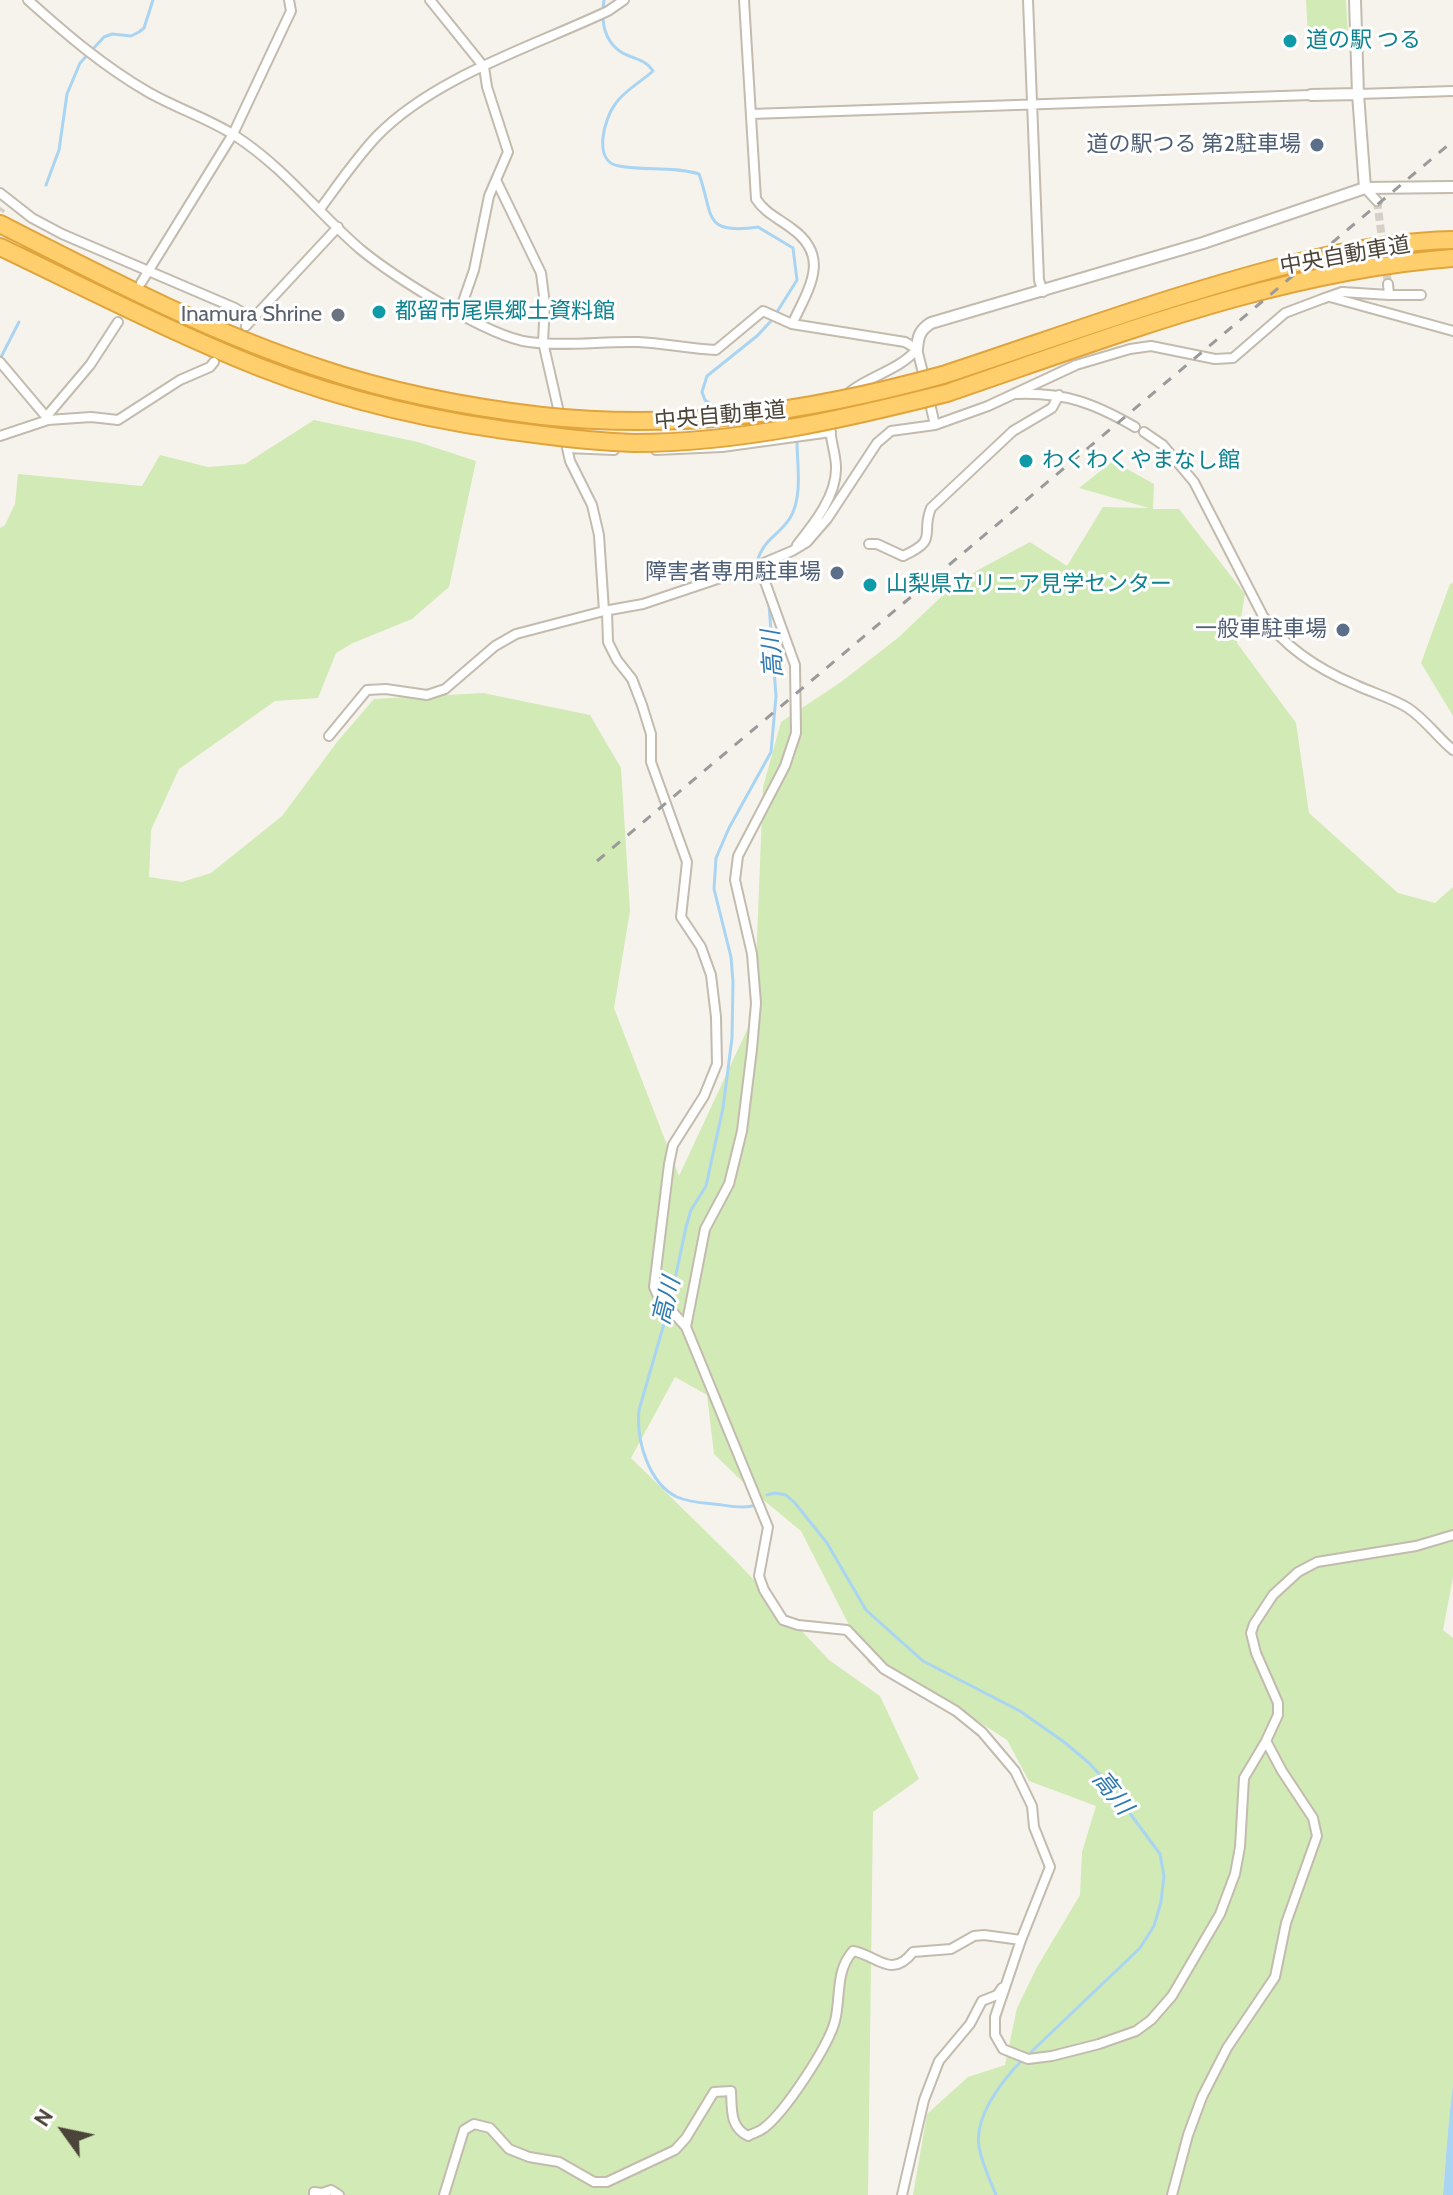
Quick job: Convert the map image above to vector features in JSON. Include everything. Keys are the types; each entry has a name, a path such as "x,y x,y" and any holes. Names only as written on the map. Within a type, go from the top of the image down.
{"highway":[{"name":"中央自動車道","path":"1,216 92,270 278,354 323,370 463,405 620,423 703,421 834,402 943,375 1124,314 1280,267 1373,248 1453,240"},
{"name":"中央自動車道","path":"0,247 186,335 260,368 302,382 405,413 477,427 633,443 732,437 785,430 947,393 1142,327 1271,288 1364,267 1453,258"}],"street":[{"path":"28,0 79,47 99,61 179,109 233,134 289,177 380,264 459,313 508,336 529,342 640,342 716,350 763,311 790,322 905,342 917,349"},
{"path":"141,283 233,134 291,11 289,0"},
{"path":"430,0 484,67 487,87 508,152 489,196 474,270 459,313"},
{"path":"320,209 366,148 424,98 608,11 624,0"},
{"path":"744,0 756,199 769,214 799,233 814,254 810,284 790,322"},
{"path":"1028,0 1039,280 1043,292"},
{"path":"1355,0 1365,188 1377,201"},
{"path":"751,114 1453,91"},
{"path":"496,180 541,273 545,304 543,342 570,461 592,505 599,535 608,642 632,679 651,734 651,762 687,862 681,917 701,947 711,975 717,1064 704,1096 673,1145 654,1287 686,1327 761,1506 768,1527 759,1576 783,1620 798,1625 847,1630 884,1669 956,1711 982,1732 1015,1771 1032,1806 1034,1827 1050,1867 995,2017 995,2035 1003,2049 1028,2059 1099,2044 1136,2031 1151,2020 1172,1996 1220,1914 1235,1874 1240,1847 1244,1778 1275,1723 1278,1703 1256,1653 1251,1633 1273,1595 1298,1572 1317,1562 1416,1546 1453,1535"},
{"path":"935,425 917,349 918,337 923,328 931,323 1203,243 1365,188 1453,187"},
{"path":"1,216 4,196 32,218 62,234 235,308 253,319"},
{"path":"246,326 338,227"},
{"path":"1388,284 1389,295"},
{"path":"329,736 367,690 386,689 427,695 445,689 495,646 516,634 643,604 792,551 807,542 827,519 883,436 891,431 935,425 1076,365 1130,349 1151,346 1215,359 1233,358 1285,313 1342,292 1421,295"},
{"path":"1329,296 1453,331"},
{"path":"47,418 90,365 118,322"},
{"path":"792,551 810,529 833,486 837,471 831,432 832,414 853,390 910,359 917,349"},
{"path":"0,436 47,418 118,420 214,362"},
{"path":"1,363 47,418"},
{"path":"1011,395 1059,395 1084,402 1135,427"},
{"path":"869,544 877,544 903,556 918,549 929,534 931,508 1013,431 1052,408 1059,395"},
{"path":"567,448 666,450 831,432"},
{"path":"1144,432 1163,445 1194,482 1273,630 1328,672 1405,706 1453,750"},
{"path":"686,1327 705,1229 729,1184 739,1146 752,1049 756,1003 752,954 735,880 738,856 785,766 796,733 795,665 759,565"},
{"path":"1172,2195 1202,2097 1227,2048 1275,1977 1286,1923 1317,1836 1313,1818 1266,1741"},
{"path":"444,2195 464,2130 474,2124 490,2128 509,2149 529,2157 559,2162 594,2182 616,2179 675,2150 686,2138 714,2092 731,2091 733,2125 738,2132 748,2136 761,2131 783,2108 811,2067 833,2026 841,1967 853,1951 864,1953 883,1965 896,1965 908,1959 913,1952 951,1949 974,1936 1021,1940"},
{"path":"902,2195 924,2100 939,2061 970,2024 982,2001 997,1995 1005,1983"},
{"path":"314,2195 314,2192 331,2190 339,2195"}],"green space":[{"path":"1306,0 1346,0 1348,35 1308,37"},
{"path":"314,420 418,442 476,461 449,587 412,619 336,653 318,698 275,701 179,769 151,830 149,877 182,882 211,873 282,816 337,742 374,699 483,693 590,715 621,768 630,911 614,1008 679,1176 754,1015 763,787 781,722 841,682 899,637 942,596 978,570 1030,542 1067,566 1103,507 1149,508 1079,488 1113,461 1154,484 1153,509 1179,509 1245,594 1237,643 1296,723 1309,813 1398,893 1435,903 1453,887 1453,1577 1443,1630 1453,1638 1453,2085 1443,2195 913,2195 927,2114 968,2077 1005,2065 1017,2008 1037,1967 1080,1895 1082,1852 1096,1806 1029,1781 1007,1740 953,1705 869,1664 801,1531 714,1454 707,1395 675,1377 631,1458 736,1561 829,1660 880,1696 919,1779 873,1812 868,2195 0,2195 0,528 5,525 15,504 18,474 142,486 160,455 208,467 245,464"},
{"path":"1453,583 1453,716 1421,663 1450,584"}],"water":[{"path":"1453,2085 1453,2195 1443,2195 1448,2126"}],"waterway":[{"path":"46,185 59,150 67,94 80,63 104,37 112,34 131,36 144,28 153,0"},
{"name":"高川","path":"604,0 603,22 610,41 621,52 643,62 653,71 624,94 612,110 603,139 605,157 619,166 699,174 709,211 719,225 740,229 758,227 793,248 797,280 772,320 707,376 702,392 705,400 718,410"},
{"path":"0,359 19,322"},
{"name":"高川","path":"743,422 758,426"},
{"name":"高川","path":"756,564 767,542 785,525 794,510 798,480 797,441 794,438"},
{"name":"高川","path":"670,1303 686,1227 691,1210 706,1186 723,1108 732,1038 733,982 731,957 714,889 716,858 771,752 776,696 769,605"},
{"name":"高川","path":"668,1310 639,1410 642,1447 651,1471 658,1482 677,1497 700,1503 752,1506"},
{"name":"高川","path":"767,1495 786,1495 795,1503 827,1543 866,1610 923,1661 1020,1711 1089,1763 1160,1854 1164,1876 1161,1902 1154,1926 1140,1948 1031,2052"},
{"name":"高川","path":"996,2195 979,2147 981,2123 991,2099 1023,2059"}],"tunnel":[{"path":"1377,201 1388,284"},
{"path":"214,362 246,326"}],"railway":[{"path":"597,861 1453,141"}],"place":[{"name":"道の駅 つる","path":"1290,41"},
{"name":"道の駅つる 第2駐車場","path":"1317,145"},
{"name":"都留市尾県郷土資料館","path":"379,312"},
{"name":"Inamura Shrine","path":"338,315"},
{"name":"わくわくやまなし館","path":"1026,461"},
{"name":"障害者専用駐車場","path":"837,573"},
{"name":"山梨県立リニア見学センター","path":"870,585"},
{"name":"一般車駐車場","path":"1343,630"}]}
